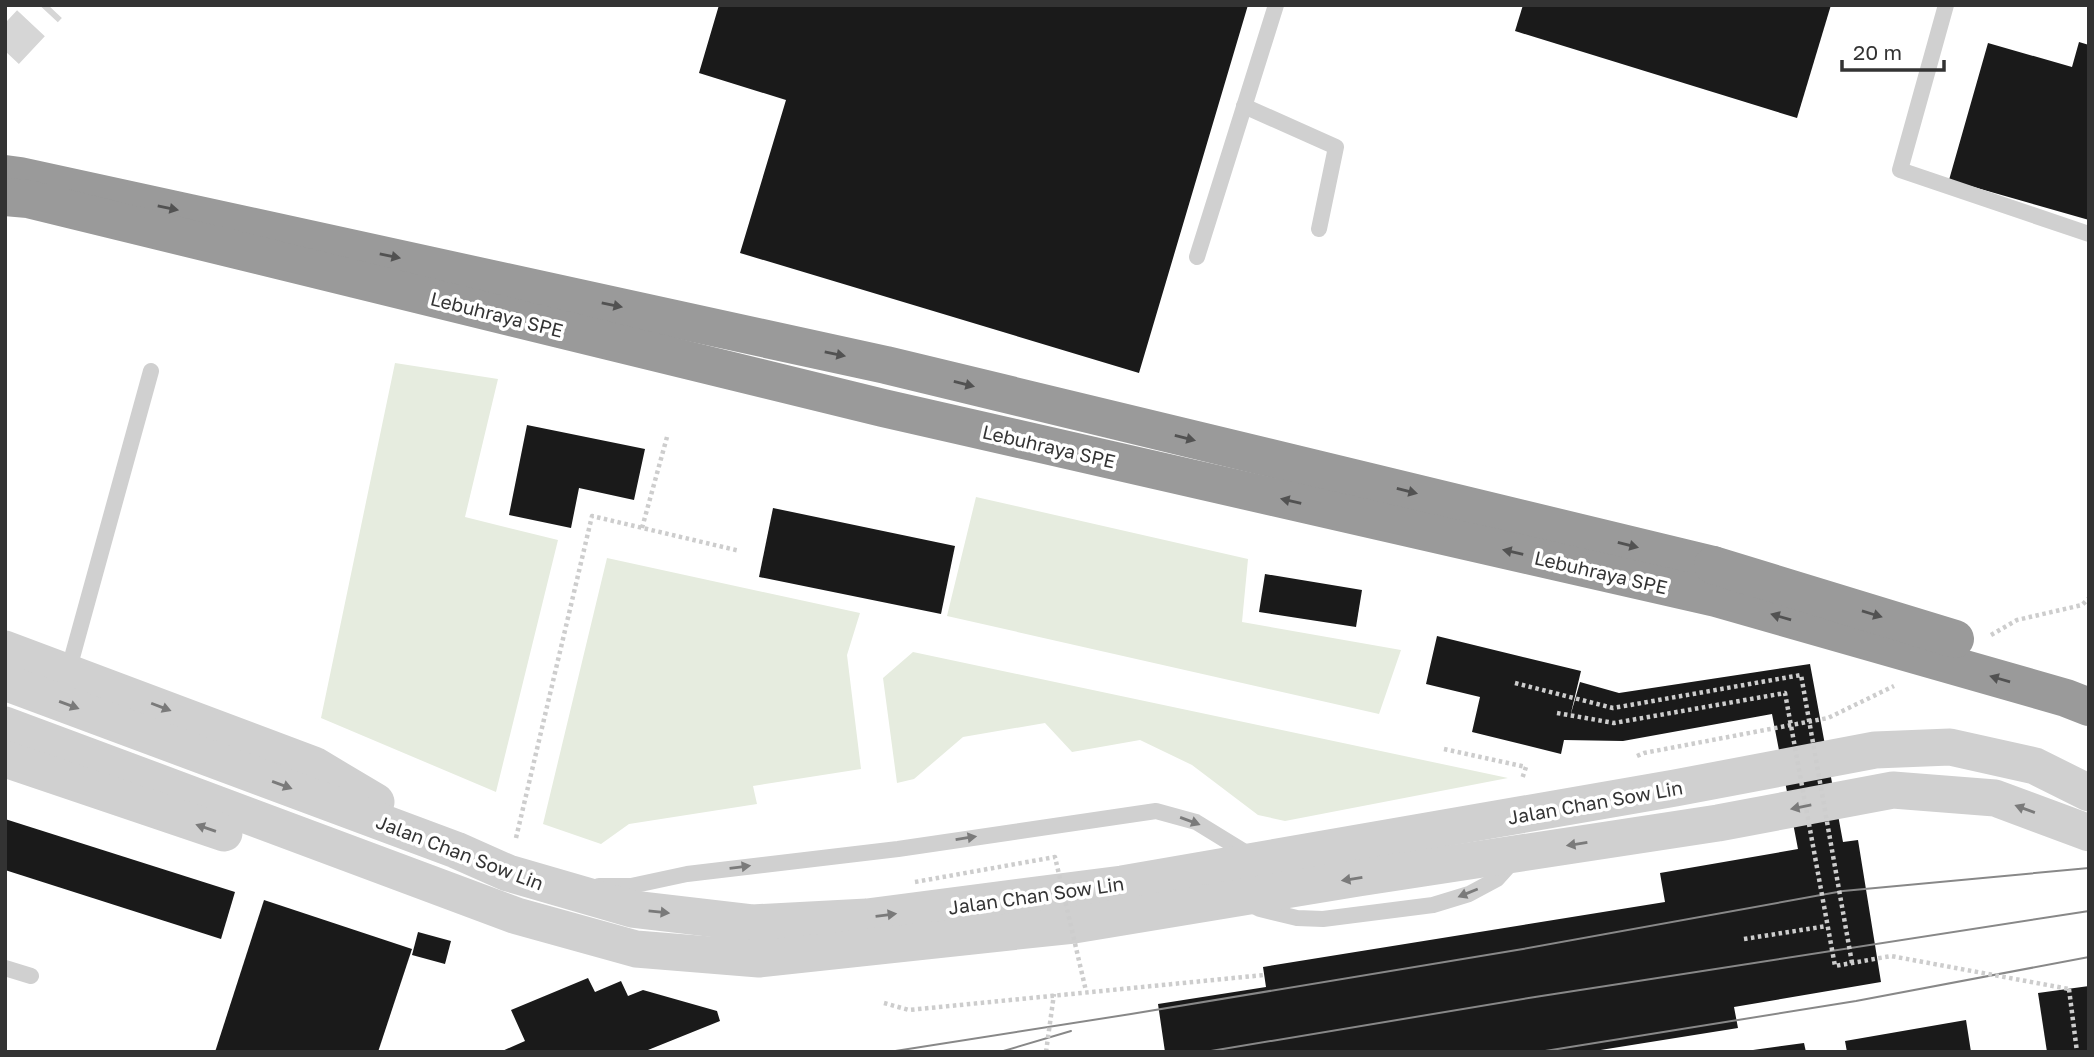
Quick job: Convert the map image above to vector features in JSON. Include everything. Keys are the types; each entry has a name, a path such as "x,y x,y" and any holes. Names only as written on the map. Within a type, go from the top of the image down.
{"highway":[{"name":"Lebuhraya SPE","path":"5,174 886,365 1713,565 2089,681"},
{"name":"Lebuhraya SPE","path":"5,197 55,206 883,408 1716,598 2066,698 2089,707"}],"street":[{"path":"5,649 314,765 456,850"},
{"name":"Jalan Chan Sow Lin","path":"5,682 551,887 632,909 752,923 867,917 1122,884 1675,788 1875,750 1950,747 2035,766 2089,793"},
{"name":"Jalan Chan Sow Lin","path":"5,725 517,916 636,949 759,959 1074,925 1718,823 1893,790 1995,798 2089,833"},
{"path":"5,759 232,836 369,862"}],"lane":[{"path":"1197,257 1276,5"},
{"path":"1946,5 1900,170 2089,234"},
{"path":"1244,106 1336,147 1319,229"},
{"path":"68,672 151,371"},
{"path":"551,887 631,886 687,874 898,849 1156,811 1196,822 1258,861"},
{"path":"5,968 31,976"}],"path":[{"path":"642,528 667,437"},
{"path":"508,873 592,516 740,551"},
{"path":"1515,683 1613,708 1801,675 1852,963"},
{"path":"1557,713 1614,723 1786,693 1835,966 1891,956 2069,989 2077,1052"},
{"path":"1444,749 1526,766"},
{"path":"915,882 1055,857 1086,991"},
{"path":"1744,939 1828,926"},
{"path":"884,1003 909,1010 1264,975"},
{"path":"1046,1052 1054,994"}],"shaded area":[{"path":"395,363 498,379 465,517 558,540 496,792 321,718"},
{"path":"976,497 1248,559 1242,622 1401,650 1379,714 947,616"},
{"path":"607,558 860,613 847,655 861,769 753,786 757,804 629,824 601,844 543,824"},
{"path":"913,652 1508,778 1285,821 1258,815 1192,765 1140,740 1072,752 1045,723 963,737 914,779 897,783 883,678"}],"building":[{"path":"719,5 1248,5 1139,373 740,253 786,100 699,73"},
{"path":"1523,5 1831,5 1797,118 1515,31"},
{"path":"2079,42 2089,45 2089,220 1949,180 1988,43 2072,67"},
{"path":"527,425 645,449 634,500 579,488 571,528 509,515"},
{"path":"773,508 955,546 941,614 759,577"},
{"path":"1265,574 1362,590 1356,627 1259,612"},
{"path":"1437,636 1581,671 1570,717 1580,682 1619,693 1810,664 1843,842 1858,840 1881,982 1734,1007 1738,1028 1588,1052 1165,1052 1158,1004 1266,987 1263,967 1665,902 1660,873 1798,849 1772,714 1623,741 1564,740 1561,754 1472,732 1480,697 1426,684"},
{"path":"5,819 235,892 221,939 5,870"},
{"path":"264,900 412,949 378,1052 215,1052"},
{"path":"418,932 451,941 445,964 412,955"},
{"path":"588,978 595,992 621,981 628,996 643,990 717,1011 720,1021 643,1052 500,1052 525,1041 511,1010"},
{"path":"2089,986 2089,1052 2047,1052 2038,993"},
{"path":"1966,1020 1971,1052 1847,1052 1845,1041"},
{"path":"1804,1043 1806,1052 1753,1052 1753,1050"}],"tunnel":[{"path":"5,51 48,5"}],"tram line":[{"path":"889,1052 1523,949 1843,891 2089,868"},
{"path":"1205,1052 1535,997 2089,911"},
{"path":"1539,1052 1856,1001 2089,957"},
{"path":"1000,1052 1071,1031"}]}
